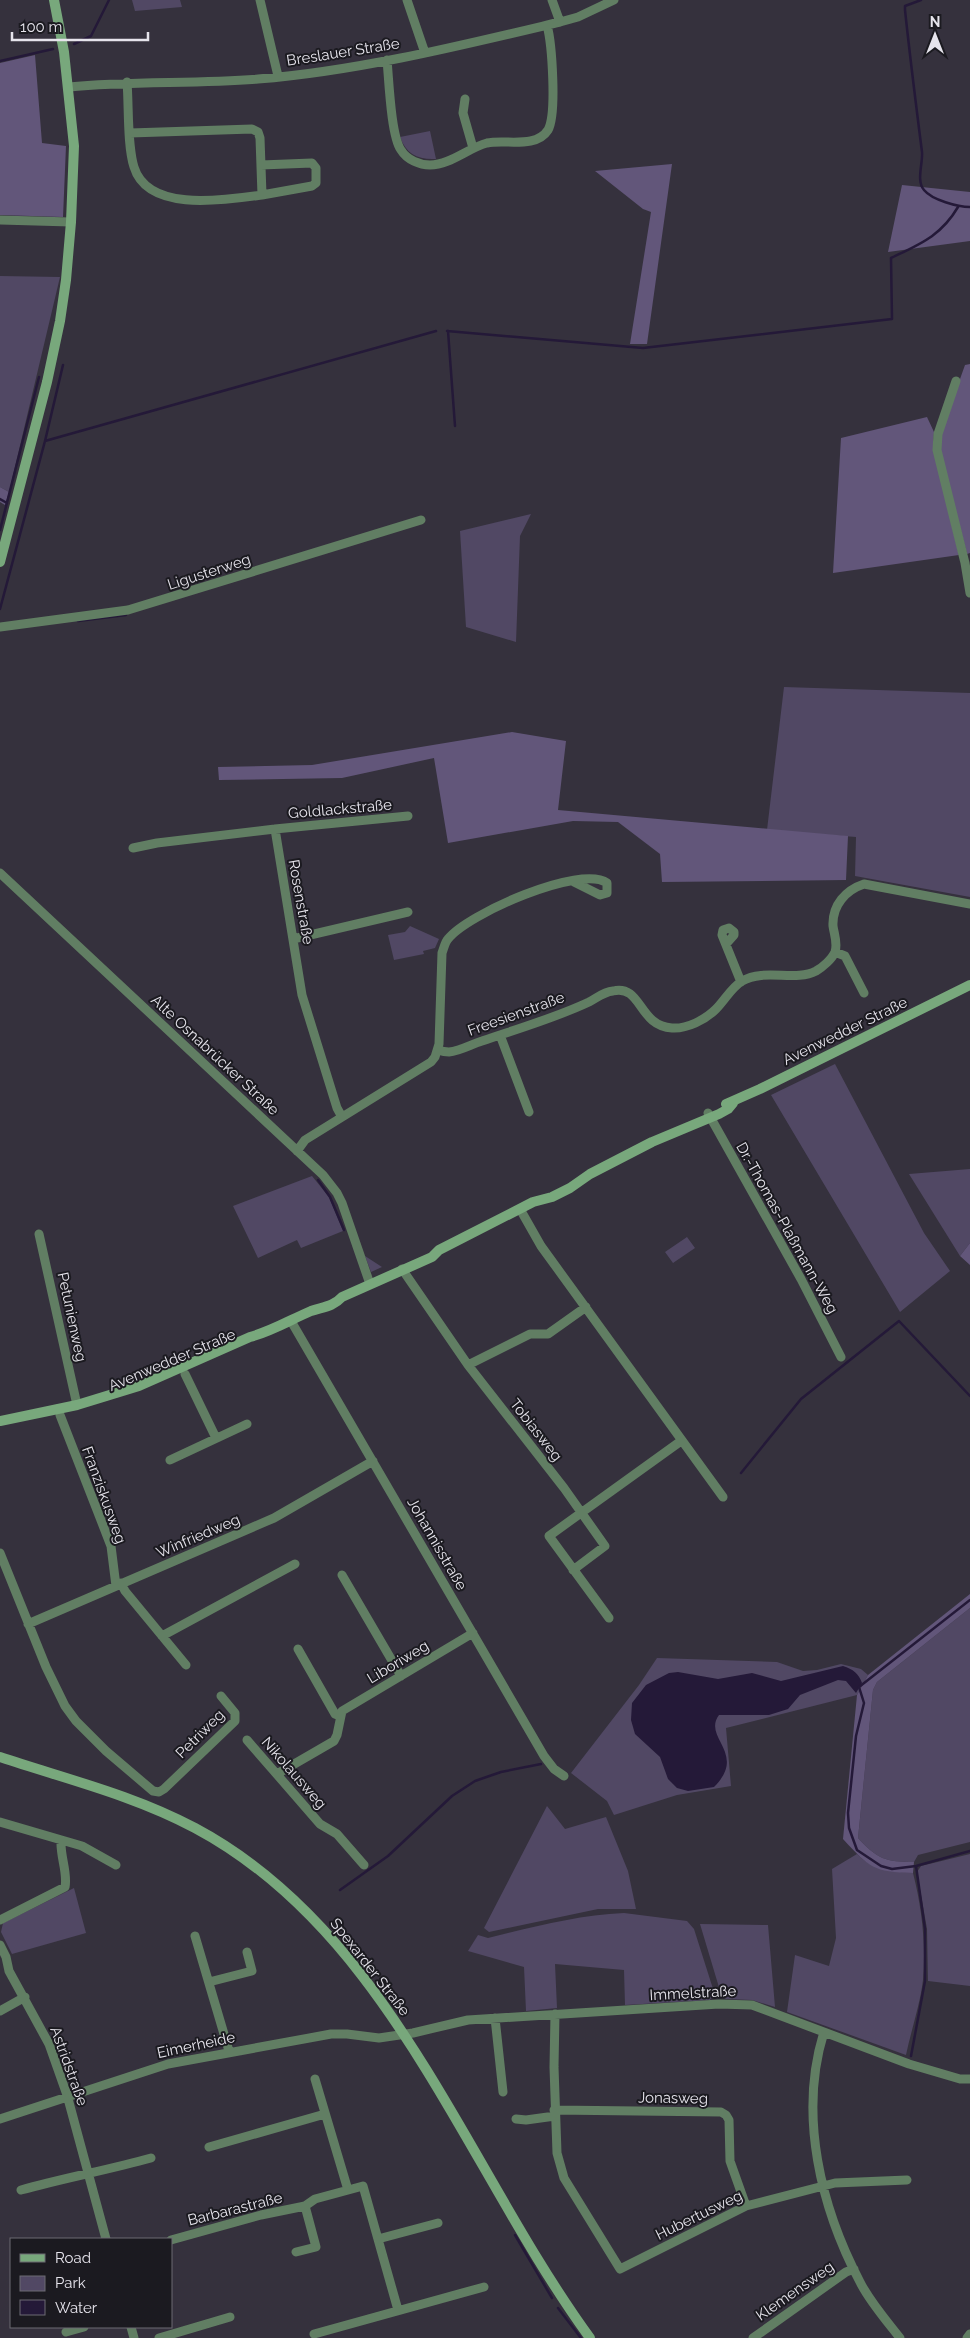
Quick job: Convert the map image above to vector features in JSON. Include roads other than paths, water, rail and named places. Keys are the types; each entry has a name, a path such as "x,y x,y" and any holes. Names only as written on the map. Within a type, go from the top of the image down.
{"main road":[{"path":"0,562 60,321 71,222 74,146 69,87 54,0"},
{"name":"Avenwedder Straße","path":"0,1420 77,1405 139,1386 291,1321 313,1310 320,1303 335,1297 342,1297 403,1268 432,1257 439,1250 520,1209 562,1192 590,1174 970,985"},
{"name":"Avenwedder Straße","path":"0,1428 109,1402 185,1374 253,1342 266,1332"},
{"name":"Spexarder Straße","path":"0,1757 131,1798 196,1828 227,1847 278,1886 307,1913 352,1963 404,2034 563,2301 590,2338"}],"street":[{"path":"260,0 278,76"},
{"path":"407,0 425,53"},
{"path":"552,0 560,22"},
{"name":"Breslauer Straße","path":"69,87 127,82 258,79 387,60 560,22 578,17 614,0"},
{"path":"387,60 396,137 401,151 415,162 429,165 443,162 472,148 502,141 531,142 540,138 548,130 553,100 550,36 547,25"},
{"path":"127,82 134,169 148,189 185,199 223,201 312,186 316,183 316,168 312,163 261,165"},
{"path":"465,99 463,114 472,148"},
{"path":"130,133 252,129 258,132 260,138 262,195"},
{"path":"0,220 71,222"},
{"path":"956,381 938,434 937,450 965,563 970,593"},
{"name":"Ligusterweg","path":"0,627 128,610 421,520"},
{"name":"Goldlackstraße","path":"275,829 408,816"},
{"path":"133,848 157,843 275,829"},
{"name":"Rosenstraße","path":"275,829 302,995 342,1116"},
{"name":"Alte Osnabrücker Straße","path":"0,873 323,1175 337,1193 370,1284"},
{"path":"297,1150 306,1140 342,1116 430,1062 438,1050 442,953 446,940 455,931 494,908 521,895 574,882"},
{"path":"726,944 741,982 764,975 803,974 815,971 826,963 835,952 834,917 838,903 852,888 864,884 970,904"},
{"path":"293,939 408,912"},
{"path":"835,952 845,956 864,993"},
{"name":"Freesienstraße","path":"438,1050 449,1052 590,1002 602,994 622,990 630,992 648,1019 662,1027 683,1027 699,1021 715,1010 741,982"},
{"path":"500,1035 529,1112"},
{"name":"Dr.-Thomas-Plaßmann-Weg","path":"709,1115 801,1279 841,1357"},
{"path":"520,1209 541,1246 723,1497"},
{"name":"Petunienweg","path":"40,1234 77,1405"},
{"name":"Tobiasweg","path":"403,1268 468,1365 582,1513 605,1546 573,1570"},
{"path":"468,1365 530,1334 548,1334 586,1307"},
{"name":"Johannisstraße","path":"291,1321 544,1756 554,1769 564,1776"},
{"path":"185,1374 216,1438"},
{"name":"Franziskusweg","path":"60,1415 111,1546 118,1584"},
{"path":"170,1460 247,1424"},
{"path":"609,1618 549,1536 681,1441"},
{"name":"Winfriedweg","path":"28,1624 274,1518 373,1461"},
{"path":"0,1553 28,1624"},
{"path":"162,1636 295,1564"},
{"path":"342,1574 401,1676"},
{"path":"118,1584 186,1665"},
{"name":"Petriweg","path":"28,1624 65,1706 76,1721 106,1751 159,1792 235,1721 235,1713 221,1696"},
{"name":"Liboriweg","path":"340,1716 342,1711 473,1633"},
{"path":"278,1774 334,1741 338,1734 340,1716 335,1714 298,1649"},
{"name":"Nikolausweg","path":"247,1740 320,1824 337,1834 364,1865"},
{"path":"0,1822 82,1846 116,1865"},
{"path":"0,1920 65,1887 66,1880 60,1854 61,1840"},
{"path":"195,1936 229,2051"},
{"name":"Astridstraße","path":"0,1945 6,1956 9,1971 25,1997 49,2044 67,2095 106,2238"},
{"path":"209,1982 252,1970 247,1952"},
{"path":"0,2011 25,1997"},
{"name":"Immelstraße","path":"404,2034 468,2020 719,2004 752,2005 909,2064 960,2079 970,2079"},
{"path":"554,2113 555,2014"},
{"path":"495,2018 503,2092"},
{"path":"824,2032 816,2069 814,2112 815,2139 830,2214 860,2284 900,2338"},
{"name":"Eimerheide","path":"0,2119 67,2095 168,2064 229,2051 331,2034 379,2038 404,2034"},
{"path":"315,2079 348,2190"},
{"name":"Jonasweg","path":"516,2119 526,2120 554,2113 721,2112 729,2120 730,2161 746,2206"},
{"name":"Hubertusweg","path":"554,2113 557,2152 564,2178 620,2269 746,2206 823,2185 907,2180"},
{"path":"209,2147 325,2114"},
{"path":"21,2190 89,2173 101,2172 151,2158"},
{"name":"Barbarastraße","path":"172,2240 261,2215 305,2206 315,2199 363,2186 378,2240"},
{"name":"Barbarastraße","path":"296,2252 316,2247 305,2206"},
{"path":"398,2310 378,2240 438,2223"},
{"name":"Klemensweg","path":"753,2338 846,2272 854,2269"},
{"path":"314,2334 484,2286"},
{"path":"159,2338 230,2317"},
{"path":"66,2332 80,2328"},
{"path":"967,2338 970,2334"}],"water":[{"path":"843,1666 855,1672 861,1680 862,1683 856,1693 846,1681 838,1680 800,1695 788,1709 769,1715 719,1715 715,1723 716,1731 726,1755 727,1765 723,1775 714,1787 688,1791 677,1788 668,1779 660,1757 635,1734 631,1720 632,1703 646,1685 669,1673 678,1672 718,1679 752,1673 781,1681"}],"waterway":[{"path":"74,44 91,36 109,0"},
{"path":"921,0 905,6 922,152 920,182 924,190 933,197 959,206 970,207"},
{"path":"0,61 53,49"},
{"path":"447,331 643,348 892,319 891,258 937,232 958,207"},
{"path":"45,441 436,331"},
{"path":"448,331 455,426"},
{"path":"0,609 45,441 63,365"},
{"path":"0,530 39,377"},
{"path":"0,499 7,503"},
{"path":"78,621 126,615"},
{"path":"318,1180 330,1197 344,1230"},
{"path":"741,1473 801,1399 899,1321 970,1396"},
{"path":"970,1600 859,1687 864,1703 856,1736 848,1813 849,1828 857,1850 881,1866 892,1869 916,1866 970,1851"},
{"path":"340,1890 388,1856 452,1796 475,1781 501,1772 541,1764"},
{"path":"911,2056 925,1981 925,1929 916,1866"},
{"path":"515,2235 552,2298"},
{"path":"558,2308 581,2338"}]}
